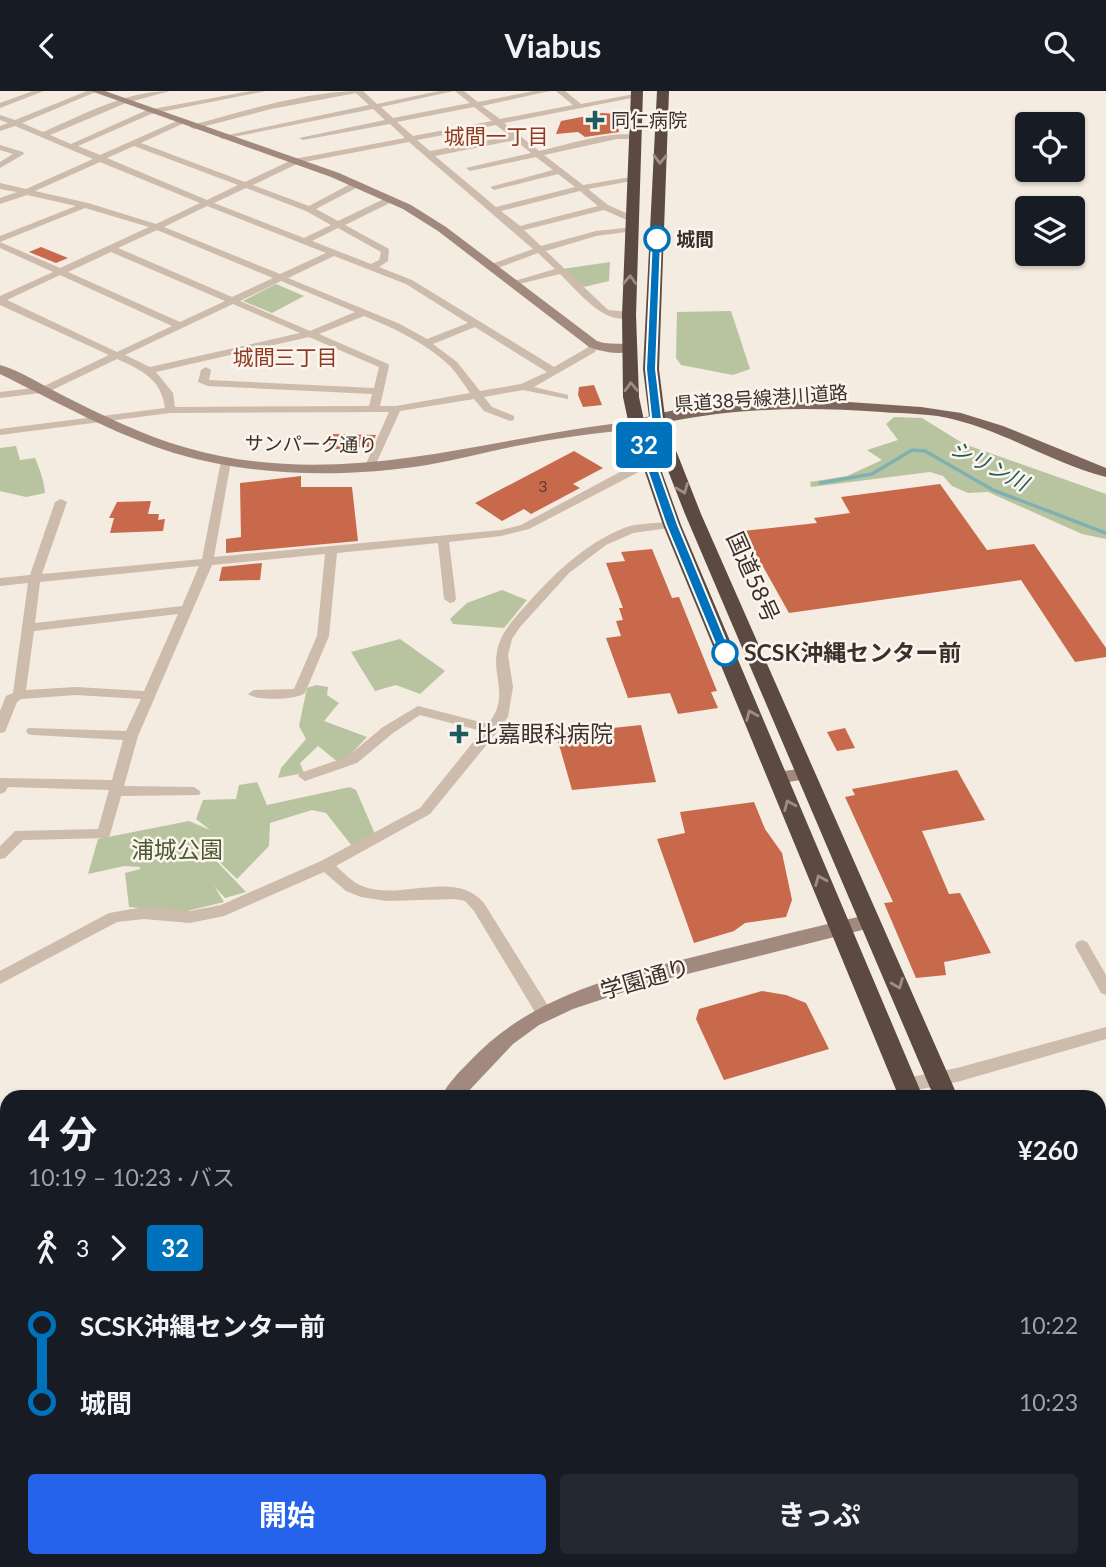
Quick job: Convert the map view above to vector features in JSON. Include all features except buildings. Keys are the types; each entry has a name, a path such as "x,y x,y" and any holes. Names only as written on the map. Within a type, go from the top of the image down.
{"highway":[{"name":"国道58号","path":"663,91 651,369 657,422 693,514 942,1089"},
{"path":"637,93 629,315 631,397 637,425 672,525 909,1090"}],"main road":[{"name":"県道38号線港川道路","path":"637,425 751,414 843,412 883,408 933,412 973,421 1106,473"}],"street":[{"path":"0,106 40,91"},
{"path":"0,129 95,91 297,161 391,199 442,229 593,344 607,349 629,348"},
{"path":"43,135 123,101 166,91"},
{"path":"194,127 270,107 357,91 518,229 605,312 629,315"},
{"path":"223,137 286,122 450,91"},
{"path":"459,91 605,207 631,224"},
{"path":"303,138 546,91"},
{"path":"560,91 577,104"},
{"path":"72,146 152,112 256,92 322,155"},
{"path":"0,300 297,161 637,93"},
{"path":"0,117 209,204 409,282 553,372"},
{"path":"0,201 27,192 179,122"},
{"path":"430,154 517,137"},
{"path":"470,168 617,138 636,137"},
{"path":"132,142 309,209 386,251 383,261 371,268"},
{"path":"0,147 20,154 0,165"},
{"path":"494,187 559,171"},
{"path":"494,210 634,178"},
{"path":"309,209 357,184"},
{"path":"0,185 85,205 155,226 364,312 426,343 453,364 488,409 510,418"},
{"path":"305,241 391,199"},
{"path":"0,239 85,205"},
{"path":"518,229 605,207"},
{"path":"492,267 538,250 631,224"},
{"path":"0,245 179,325"},
{"path":"110,248 384,366 376,391 374,409"},
{"path":"0,395 44,390 332,253"},
{"path":"514,284 560,271"},
{"path":"0,300 149,370 168,393 170,411"},
{"path":"149,370 311,334 364,312"},
{"path":"426,343 477,323"},
{"path":"0,432 170,411 396,409 523,387 591,350 593,344"},
{"name":"サンパーク通り","path":"0,369 103,419 180,451 226,461 298,467 370,466 427,461 518,441 637,425"},
{"path":"206,370 203,382 376,391"},
{"path":"523,387 564,397"},
{"path":"284,409 291,388"},
{"path":"370,466 396,409"},
{"path":"0,854 20,835 104,834 131,736 208,560 226,461"},
{"path":"0,582 501,533 525,527 635,468 651,463"},
{"path":"19,695 35,579 61,502"},
{"path":"0,978 114,917 144,913 180,916 211,914 327,865 425,811 492,729 505,709 507,687 502,655 506,639 516,624 565,570 614,535 630,530 672,525"},
{"path":"443,539 450,599"},
{"path":"254,694 299,693 323,636 331,550"},
{"path":"28,628 186,609"},
{"path":"0,729 11,699 19,695 76,691 148,695"},
{"path":"305,776 352,760 388,730 418,710 492,729"},
{"path":"33,731 131,736"},
{"path":"777,778 806,774"},
{"path":"0,789 4,782 194,792"},
{"path":"327,865 347,885 362,893 384,896 453,893 469,896 479,907 544,1013"},
{"name":"学園通り","path":"457,1090 502,1045 544,1013 602,990 871,921"},
{"path":"1082,946 1106,989"},
{"path":"942,1089 1106,1033"}],"green space":[{"path":"610,262 609,281 584,287 562,269"},
{"path":"276,284 304,296 272,313 243,301"},
{"path":"731,311 750,369 733,375 681,365 676,358 677,312"},
{"path":"894,417 922,418 964,444 1106,494 1106,539 1082,534 988,492 968,493 952,486 943,476 930,472 811,487 810,482 847,476 882,460 867,450 898,440 886,424"},
{"path":"16,446 20,460 35,458 45,493 26,497 0,491 0,448"},
{"path":"502,590 527,600 504,628 453,624 450,619 467,603"},
{"path":"400,639 445,671 420,694 396,685 375,691 351,652"},
{"path":"316,685 328,687 327,695 339,703 324,721 367,737 348,757 338,762 318,746 300,763 304,773 278,778 281,768 306,739 299,726 307,688"},
{"name":"浦城公園","path":"257,782 267,805 350,787 356,790 375,834 352,846 326,813 312,810 270,823 269,846 237,879 204,847 218,836 203,847 246,892 225,898 214,886 224,902 183,912 129,907 125,873 140,867 124,866 88,874 98,839 189,821 210,830 196,819 203,800 236,799 239,785"}],"waterway":[{"name":"シリン川","path":"820,483 872,474 912,450 925,451 993,490 1106,533"}],"bus line":[{"name":"32","path":"657,239 651,369 657,419 637,425 672,525 725,653"}],"place":[{"name":"同仁病院","path":"595,120"},
{"name":"城間","path":"657,239"},
{"name":"SCSK沖縄センター前","path":"725,653"},
{"name":"比嘉眼科病院","path":"459,734"}],"district":[{"name":"城間一丁目","path":"496,137"},
{"name":"城間三丁目","path":"285,358"}]}
